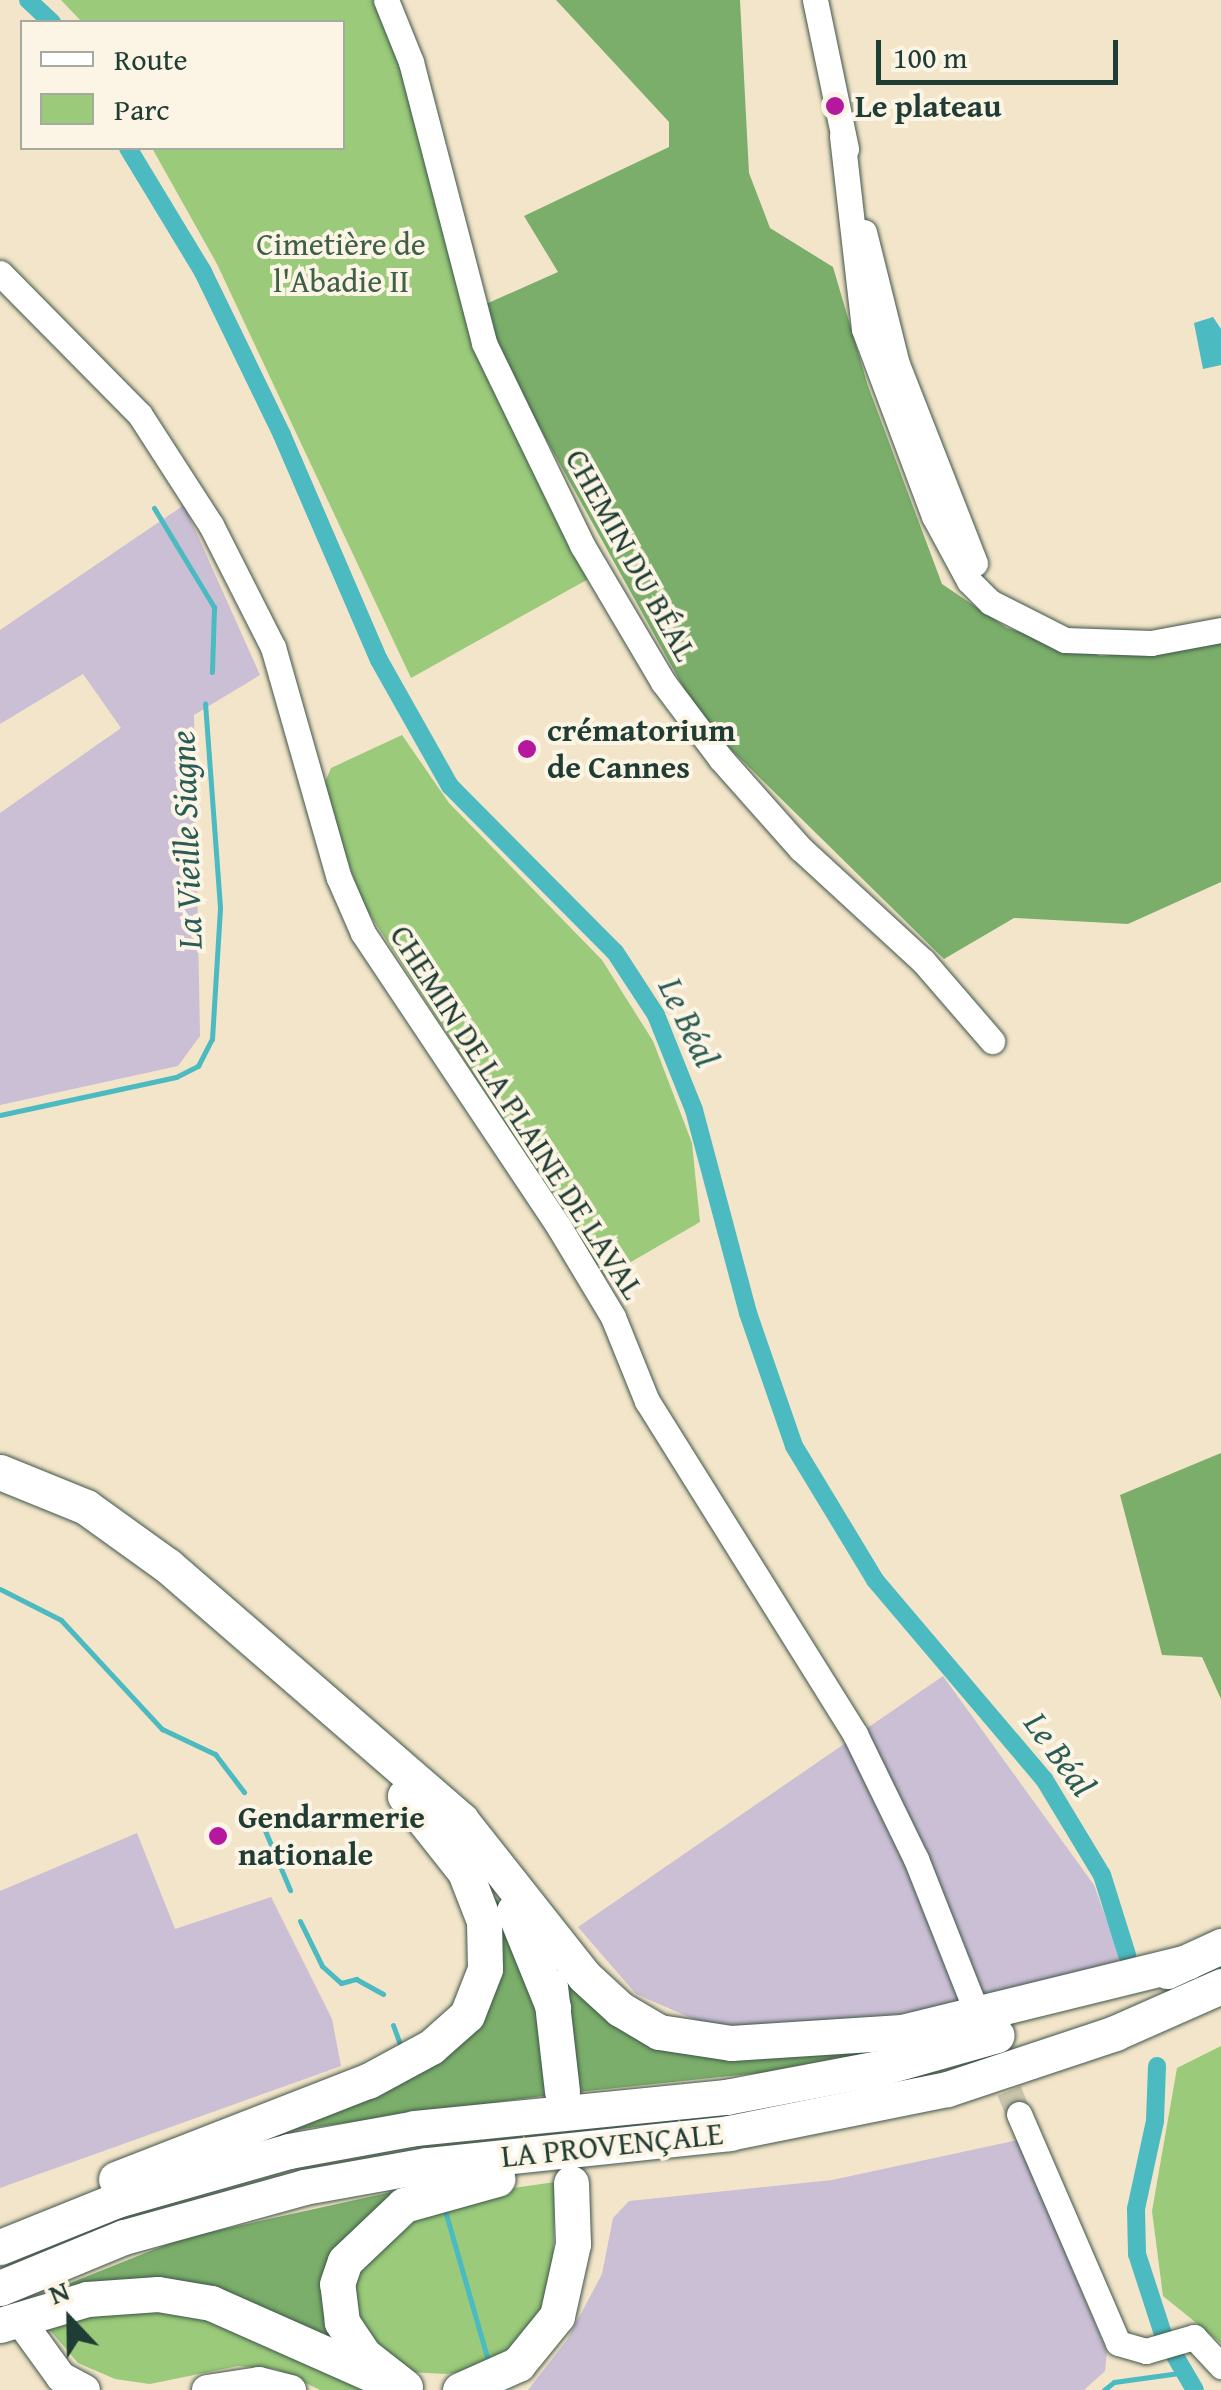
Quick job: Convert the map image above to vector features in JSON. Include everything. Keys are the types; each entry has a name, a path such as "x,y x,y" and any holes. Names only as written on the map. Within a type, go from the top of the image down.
{"highway":[{"path":"0,1472 86,1507 154,1554 450,1811 584,1976 620,2010 659,2032 706,2042 902,2032 1002,2013 1188,1962"},
{"path":"0,1488 66,1514 134,1558 460,1840 504,1894 528,1936 552,2007"},
{"path":"0,2232 198,2144 368,2082 431,2047 467,2015 485,1968 480,1906 453,1854 394,1784"},
{"path":"518,1890 542,1948 562,2092"},
{"name":"LA PROVENÇALE","path":"0,2247 132,2196 289,2151 415,2128 726,2097 884,2066 1032,2024 1221,1946"},
{"name":"LA PROVENÇALE","path":"0,2288 124,2237 304,2187 427,2165 786,2123 1032,2063 1221,1986"},
{"path":"412,2388 364,2355 337,2302 345,2261 383,2218 453,2187 658,2154 786,2123"},
{"path":"460,2390 518,2364 558,2316 572,2244 571,2183"},
{"path":"14,2328 87,2299 158,2294 211,2303 412,2388"}],"main road":[{"path":"14,2328 70,2386"},
{"path":"207,2390 280,2388"}],"street":[{"name":"CHEMIN DU BÉAL","path":"386,0 411,62 484,343 590,560 664,682 721,759 801,848 923,961 992,1041"},
{"path":"815,0 842,136 864,329 882,386 950,552 990,602 1065,640 1102,645 1221,630"},
{"name":"CHEMIN DE LA PLAINE DE LAVAL","path":"0,273 140,415 210,525 273,647 340,878 363,933 559,1227 614,1318 648,1401 855,1734 916,1859 973,2003"},
{"path":"1018,2114 1109,2331 1132,2351 1201,2339 1221,2366"}],"shaded area":[{"path":"184,505 260,675 194,715 200,1036 178,1066 0,1105 0,813 121,728 83,674 0,724 0,630"},
{"path":"943,1676 1094,1885 1121,1960 966,2004 801,2029 707,2025 636,1994 578,1927"},
{"path":"137,1833 175,1929 271,1897 332,2019 341,2066 0,2188 0,1891"},
{"path":"1018,2140 1107,2352 1105,2371 1084,2390 528,2390 567,2340 602,2274 613,2218 629,2201 832,2180"}],"green space":[{"name":"Cimetière de l'Abadie II","path":"61,0 379,0 426,135 456,266 592,577 411,678 217,264 153,150 345,150 345,20 80,20"},
{"path":"556,0 740,0 749,173 770,228 833,267 868,386 942,584 1007,628 1101,656 1221,642 1221,882 1128,924 1014,918 944,959 702,721 494,345 486,304 558,272 524,216 669,147 669,122"},
{"path":"402,735 449,803 602,960 653,1041 692,1143 700,1222 605,1277 363,904 322,789 331,768"},
{"path":"1221,1453 1221,1699 1202,1657 1162,1655 1120,1495"},
{"path":"481,1879 506,1912 531,1968 550,2095 287,2131 459,2036"},
{"path":"559,1959 607,2014 859,2046 861,2054 759,2073 578,2092"},
{"path":"1221,2046 1221,2343 1163,2296 1152,2211 1177,2068"},
{"path":"555,2182 553,2270 542,2309 517,2344 471,2370 447,2374 407,2372 389,2362 351,2314 354,2270 391,2226 465,2195"},
{"path":"401,2190 362,2223 345,2352 244,2305 0,2311 183,2238"},
{"path":"170,2303 380,2390 320,2390 276,2369 238,2366 150,2384 115,2379 78,2363 43,2322"}],"water":[{"path":"1213,317 1221,329 1221,365 1203,369 1194,323"}],"waterway":[{"name":"Le Béal","path":"28,0 50,20"},
{"name":"Le Béal","path":"129,150 203,272 282,435 379,660 450,786 615,952 656,1015 694,1110 748,1313 794,1446 875,1580 1044,1779 1102,1875 1127,1955"},
{"name":"La Vieille Siagne","path":"154,508 214,607 212,672"},
{"name":"La Vieille Siagne","path":"0,1115 176,1077 198,1066 212,1039 220,907 205,704"},
{"name":"La Vieille Siagne","path":"0,1589 61,1620 162,1729 215,1754 244,1792"},
{"name":"La Vieille Siagne","path":"261,1821 290,1890"},
{"name":"La Vieille Siagne","path":"300,1921 322,1966 341,1983 356,1979 383,1994"},
{"name":"La Vieille Siagne","path":"393,2025 400,2044"},
{"name":"Le Béal","path":"1157,2066 1155,2121 1136,2209 1137,2254 1164,2337 1195,2390"},
{"name":"La Vieille Siagne","path":"444,2207 488,2360"},
{"name":"La Vieille Siagne","path":"1104,2390 1114,2382 1186,2372"}],"tunnel":[{"path":"981,2022 1019,2114"}],"place":[{"name":"Le plateau","path":"835,106"},
{"name":"crématorium de Cannes","path":"527,749"},
{"name":"Gendarmerie nationale","path":"218,1836"}]}
